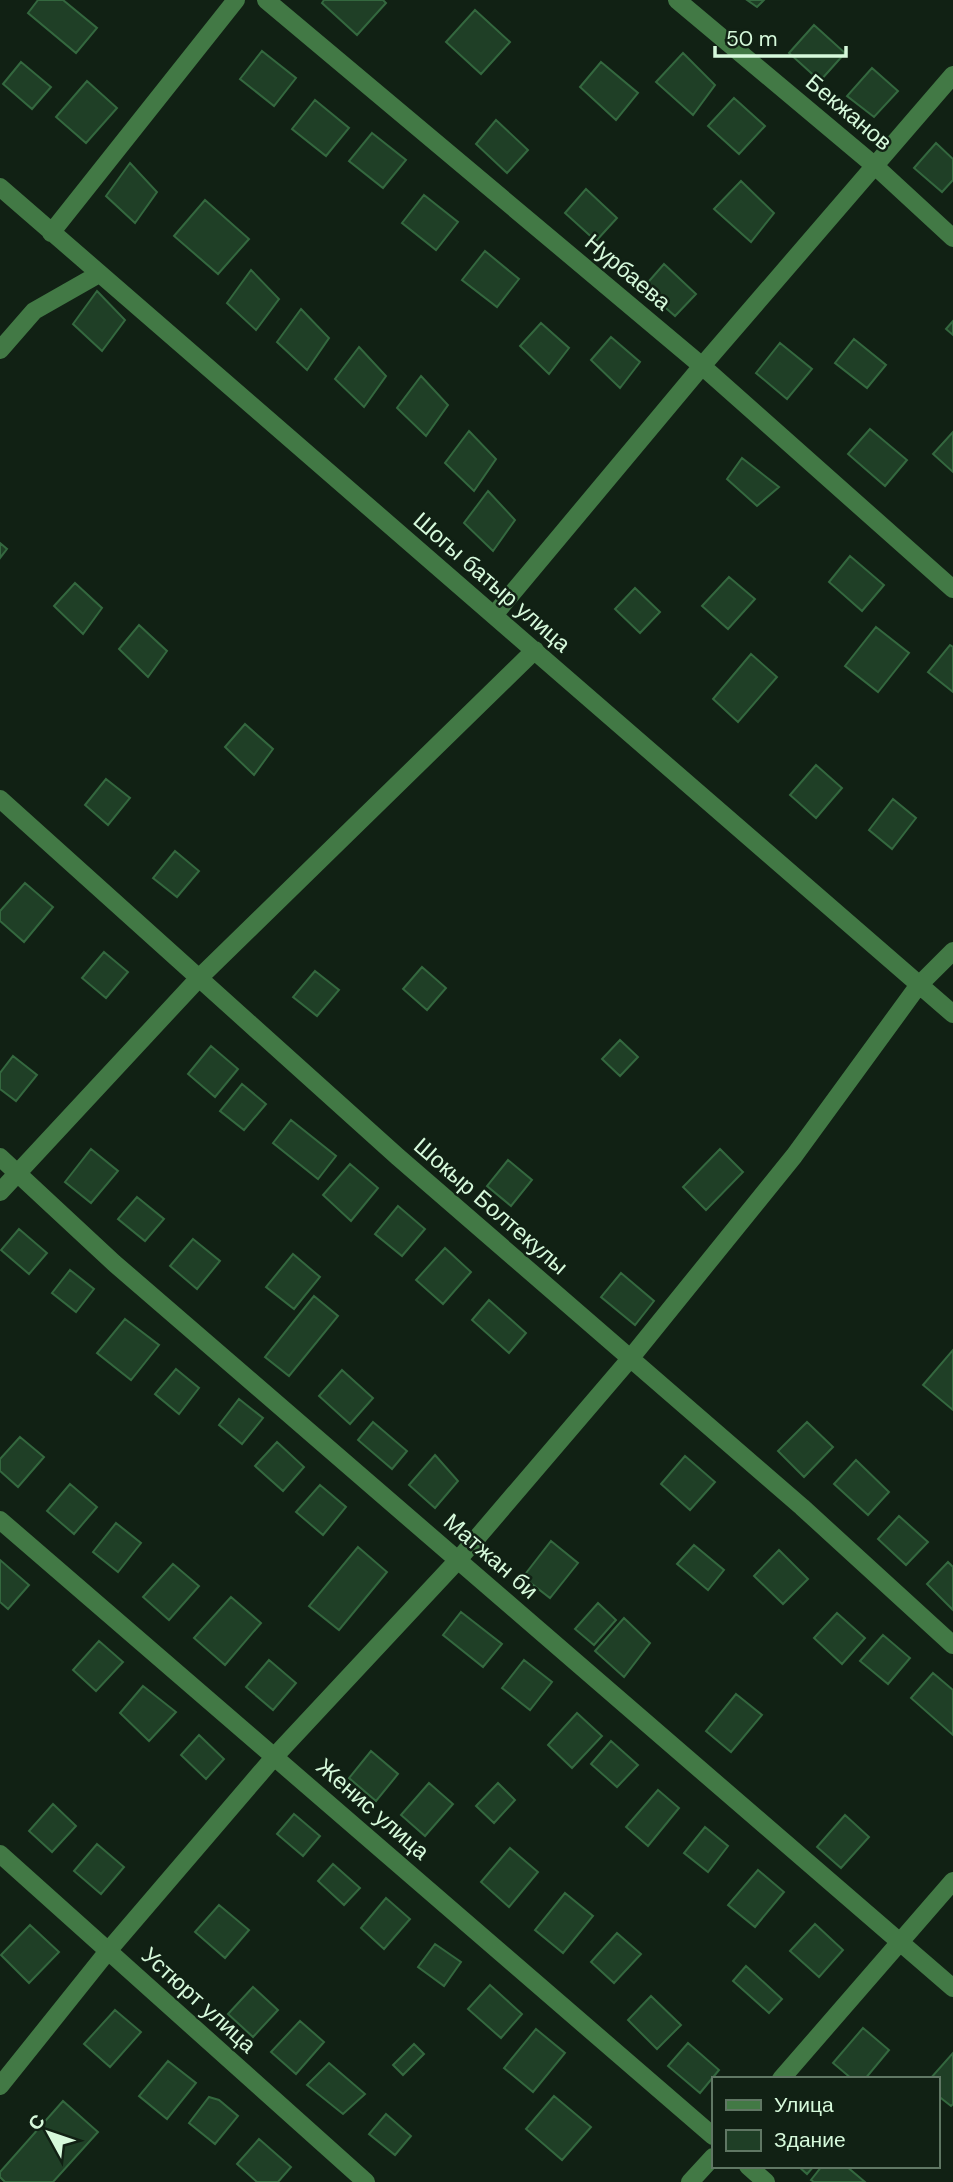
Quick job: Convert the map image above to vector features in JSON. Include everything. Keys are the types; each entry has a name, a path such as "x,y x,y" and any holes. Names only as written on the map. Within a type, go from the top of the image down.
{"street":[{"path":"51,233 236,0"},
{"name":"Нурбаева","path":"266,0 702,366 953,589"},
{"name":"Бекжанов","path":"677,0 875,166 953,238"},
{"path":"494,615 702,366 953,75"},
{"name":"Шогы батыр улица","path":"0,187 953,1014"},
{"path":"0,350 34,312 99,274"},
{"path":"0,1192 200,978 535,650"},
{"name":"Шокыр Болтекулы","path":"0,799 398,1157 629,1360 802,1507 953,1645"},
{"path":"0,2086 108,1951 275,1756 457,1560 629,1360 794,1156 918,986 953,951"},
{"name":"Матжан би","path":"0,1157 114,1264 953,1988"},
{"name":"Женис улица","path":"0,1520 712,2135"},
{"name":"Устюрт улица","path":"0,1854 366,2182"},
{"path":"783,2077 898,1941 953,1881"},
{"path":"690,2182 712,2158"},
{"path":"750,2168 766,2182"}],"building":[{"path":"38,0 63,0 97,28 76,53 28,13"},
{"path":"324,0 383,0 386,3 357,35 322,3"},
{"path":"747,0 764,0 757,7"},
{"path":"475,10 510,42 481,74 446,42"},
{"path":"814,25 845,53 820,81 789,53"},
{"path":"262,51 296,78 274,106 240,79"},
{"path":"683,53 715,85 693,115 656,82"},
{"path":"21,62 51,87 32,109 3,84"},
{"path":"601,62 638,93 616,120 580,87"},
{"path":"872,68 898,91 874,117 847,96"},
{"path":"87,81 117,108 86,143 56,117"},
{"path":"734,98 765,126 739,154 708,126"},
{"path":"315,100 349,128 326,156 292,129"},
{"path":"496,120 528,150 507,173 476,144"},
{"path":"372,133 406,160 383,188 349,161"},
{"path":"936,143 953,159 953,180 942,192 914,168"},
{"path":"130,163 157,192 135,223 106,196"},
{"path":"741,181 774,213 751,242 714,209"},
{"path":"586,189 617,218 596,241 565,213"},
{"path":"424,195 458,222 436,250 402,223"},
{"path":"205,200 249,239 218,274 174,236"},
{"path":"485,251 519,279 497,307 462,280"},
{"path":"664,264 696,294 675,316 643,288"},
{"path":"251,270 279,299 256,330 227,303"},
{"path":"97,291 125,320 102,351 73,324"},
{"path":"301,309 329,338 307,370 277,342"},
{"path":"953,321 953,335 946,329"},
{"path":"541,323 569,348 549,374 520,346"},
{"path":"611,337 640,362 620,388 591,360"},
{"path":"854,339 886,365 867,388 835,363"},
{"path":"780,343 812,369 787,399 756,373"},
{"path":"359,347 386,376 364,407 335,379"},
{"path":"421,376 448,405 426,436 397,408"},
{"path":"870,429 907,460 885,486 848,454"},
{"path":"469,431 496,459 474,491 445,463"},
{"path":"953,432 953,472 933,454"},
{"path":"742,458 779,487 757,506 727,479"},
{"path":"488,491 515,520 493,551 464,523"},
{"path":"0,543 7,549 0,558"},
{"path":"850,556 884,585 862,611 829,582"},
{"path":"729,577 755,599 728,629 702,606"},
{"path":"75,583 102,608 83,634 54,606"},
{"path":"635,588 660,612 640,633 615,609"},
{"path":"139,625 167,651 148,677 119,649"},
{"path":"876,627 909,653 878,692 845,666"},
{"path":"950,645 953,647 953,692 928,672"},
{"path":"751,654 777,677 738,722 713,699"},
{"path":"245,724 273,749 254,775 225,747"},
{"path":"816,765 842,788 816,818 790,795"},
{"path":"106,779 130,798 108,825 85,805"},
{"path":"893,799 916,818 892,849 869,830"},
{"path":"175,851 199,871 177,897 153,878"},
{"path":"25,883 53,907 24,942 0,921 0,911"},
{"path":"104,952 128,972 106,998 82,978"},
{"path":"422,967 446,988 427,1010 403,989"},
{"path":"315,971 339,990 317,1016 293,997"},
{"path":"620,1040 638,1057 620,1076 602,1059"},
{"path":"211,1046 238,1069 215,1097 188,1074"},
{"path":"13,1056 37,1075 16,1101 0,1089 0,1073"},
{"path":"242,1084 266,1104 244,1130 220,1111"},
{"path":"291,1120 336,1156 318,1179 273,1143"},
{"path":"91,1149 118,1171 91,1203 65,1182"},
{"path":"720,1149 743,1172 706,1210 683,1187"},
{"path":"508,1160 532,1180 511,1206 487,1186"},
{"path":"350,1164 378,1188 351,1221 323,1195"},
{"path":"137,1197 164,1219 145,1241 118,1219"},
{"path":"398,1206 425,1229 402,1256 375,1234"},
{"path":"19,1229 47,1253 29,1274 1,1250"},
{"path":"193,1239 220,1261 197,1289 170,1266"},
{"path":"445,1248 471,1272 443,1304 416,1280"},
{"path":"293,1254 320,1277 294,1309 266,1287"},
{"path":"70,1270 94,1289 76,1312 52,1293"},
{"path":"621,1273 654,1301 635,1325 601,1297"},
{"path":"314,1296 338,1316 289,1376 265,1357"},
{"path":"489,1300 526,1333 509,1353 472,1320"},
{"path":"125,1319 159,1345 131,1380 97,1353"},
{"path":"953,1350 953,1410 923,1385"},
{"path":"176,1369 199,1388 179,1414 155,1394"},
{"path":"342,1370 373,1398 350,1424 319,1396"},
{"path":"239,1399 263,1418 242,1444 219,1425"},
{"path":"373,1422 407,1451 392,1469 358,1440"},
{"path":"807,1422 833,1447 804,1477 778,1451"},
{"path":"20,1437 44,1457 18,1487 0,1471 0,1459"},
{"path":"277,1442 304,1467 283,1491 255,1466"},
{"path":"435,1455 458,1481 435,1508 409,1485"},
{"path":"685,1456 715,1482 690,1510 661,1484"},
{"path":"856,1460 889,1492 868,1515 834,1484"},
{"path":"70,1484 97,1507 74,1534 47,1511"},
{"path":"320,1485 346,1507 323,1535 296,1512"},
{"path":"899,1516 928,1542 906,1565 878,1539"},
{"path":"116,1523 141,1543 118,1572 93,1552"},
{"path":"551,1541 578,1563 550,1598 523,1577"},
{"path":"694,1545 724,1570 708,1590 677,1564"},
{"path":"358,1547 387,1572 339,1630 309,1606"},
{"path":"779,1550 808,1579 783,1604 754,1576"},
{"path":"0,1560 29,1585 8,1609 0,1602"},
{"path":"948,1562 953,1567 953,1610 927,1584"},
{"path":"173,1564 199,1586 169,1620 143,1597"},
{"path":"231,1597 261,1623 225,1665 194,1638"},
{"path":"598,1603 616,1620 594,1645 575,1629"},
{"path":"461,1612 502,1644 483,1667 443,1635"},
{"path":"837,1613 865,1638 842,1664 814,1638"},
{"path":"624,1618 650,1643 624,1677 595,1651"},
{"path":"883,1635 910,1658 888,1684 860,1661"},
{"path":"99,1641 123,1662 96,1691 73,1670"},
{"path":"269,1660 296,1683 273,1710 246,1687"},
{"path":"524,1660 552,1682 530,1710 502,1688"},
{"path":"933,1673 953,1690 953,1735 911,1698"},
{"path":"143,1686 176,1712 149,1741 120,1713"},
{"path":"736,1694 762,1715 731,1752 706,1731"},
{"path":"577,1713 602,1736 572,1768 548,1745"},
{"path":"199,1735 224,1759 206,1779 181,1755"},
{"path":"611,1741 638,1765 617,1787 591,1764"},
{"path":"371,1751 398,1774 376,1801 349,1778"},
{"path":"429,1783 453,1804 425,1836 401,1815"},
{"path":"498,1783 515,1800 494,1823 476,1806"},
{"path":"658,1790 679,1808 648,1846 626,1827"},
{"path":"53,1804 76,1826 52,1852 29,1831"},
{"path":"294,1814 320,1836 303,1856 277,1834"},
{"path":"845,1815 869,1837 841,1868 817,1847"},
{"path":"705,1827 728,1846 708,1872 684,1853"},
{"path":"97,1844 124,1867 101,1894 74,1871"},
{"path":"510,1848 538,1872 509,1907 481,1882"},
{"path":"333,1864 360,1888 344,1905 318,1881"},
{"path":"758,1870 784,1892 755,1927 728,1905"},
{"path":"565,1893 593,1916 563,1953 535,1930"},
{"path":"386,1898 410,1919 384,1949 361,1928"},
{"path":"219,1905 249,1930 225,1958 195,1932"},
{"path":"815,1924 843,1950 819,1977 790,1951"},
{"path":"30,1925 59,1952 29,1983 1,1955"},
{"path":"617,1933 641,1954 614,1983 591,1962"},
{"path":"435,1944 461,1962 444,1986 418,1967"},
{"path":"746,1966 782,1999 769,2013 733,1981"},
{"path":"490,1985 522,2014 501,2038 468,2009"},
{"path":"253,1987 278,2010 253,2037 228,2014"},
{"path":"651,1996 681,2025 657,2049 628,2020"},
{"path":"115,2010 141,2032 110,2067 84,2044"},
{"path":"300,2021 324,2042 296,2074 271,2052"},
{"path":"863,2028 889,2050 867,2077 850,2077 833,2063"},
{"path":"536,2029 565,2053 533,2092 504,2068"},
{"path":"688,2043 719,2070 700,2093 668,2066"},
{"path":"414,2044 424,2054 403,2075 393,2065"},
{"path":"953,2053 951,2106 939,2097 939,2077 932,2077"},
{"path":"168,2061 196,2083 167,2119 139,2096"},
{"path":"329,2063 365,2094 343,2114 307,2085"},
{"path":"554,2096 591,2127 562,2160 526,2129"},
{"path":"209,2097 219,2100 238,2116 215,2144 189,2123"},
{"path":"63,2101 98,2132 53,2182 5,2182 0,2177 0,2172"},
{"path":"386,2114 411,2136 395,2155 369,2134"},
{"path":"259,2139 291,2167 278,2182 257,2182 237,2164"},
{"path":"800,2168 812,2168 807,2174"},
{"path":"820,2168 848,2168 865,2182 814,2182 811,2180"}]}
